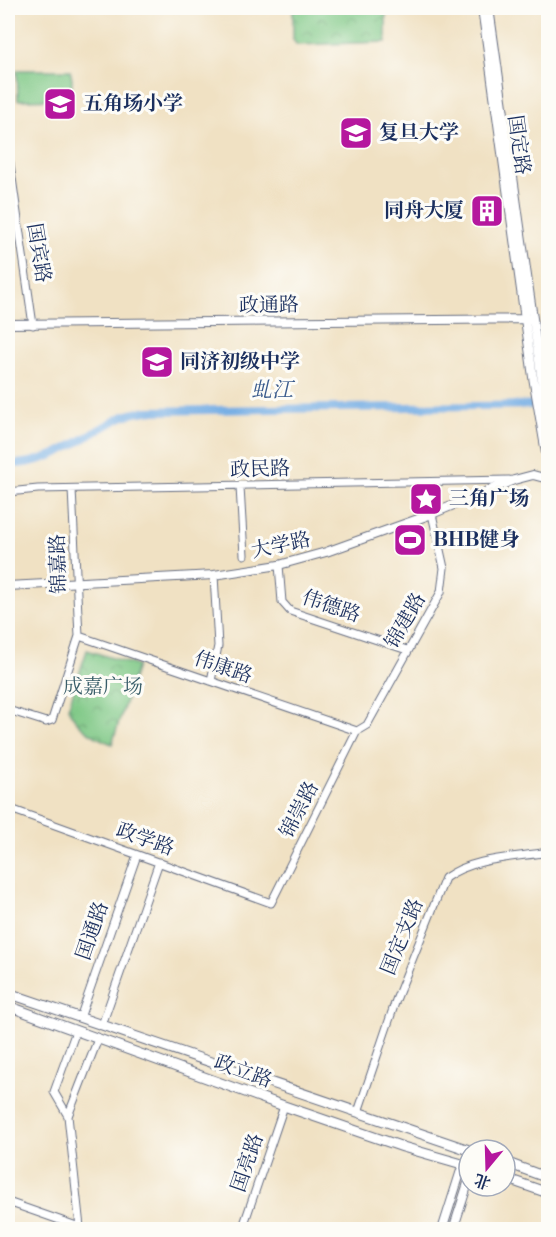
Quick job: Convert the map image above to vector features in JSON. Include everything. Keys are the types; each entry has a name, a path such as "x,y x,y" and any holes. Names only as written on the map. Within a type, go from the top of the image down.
{"main road":[{"name":"政立路","path":"8,993 457,1146"},
{"name":"政立路","path":"8,1006 284,1106 457,1162"},
{"path":"517,1166 549,1178"},
{"path":"517,1182 549,1193"}],"street":[{"name":"国定路","path":"482,8 546,420 549,465"},
{"name":"国定路","path":"489,8 529,319"},
{"name":"国宾路","path":"8,150 33,325"},
{"name":"政通路","path":"8,324 529,319"},
{"name":"大学路","path":"8,586 214,575 279,565 326,552 432,514 514,480 533,476 549,478"},
{"name":"政民路","path":"8,492 514,480"},
{"path":"240,487 244,555"},
{"name":"锦嘉路","path":"8,710 46,722 52,720 78,636 72,489"},
{"name":"锦建路","path":"357,731 367,725 407,650 438,602 444,581 432,514"},
{"name":"伟德路","path":"279,565 282,602 290,611 407,650"},
{"path":"211,681 218,646 214,575"},
{"name":"伟康路","path":"78,636 357,731"},
{"name":"锦崇路","path":"271,903 357,731"},
{"name":"政学路","path":"8,808 271,903"},
{"name":"国定支路","path":"358,1112 399,991 445,878 458,869 488,861 549,852"},
{"name":"国通路","path":"80,1018 137,855"},
{"path":"102,1025 159,862"},
{"path":"8,1202 84,1228 68,1116 54,1092 76,1031"},
{"path":"68,1116 98,1039"},
{"name":"国亮路","path":"243,1230 284,1106"},
{"path":"442,1230 457,1189"},
{"path":"453,1230 463,1198"}],"green space":[{"path":"293,8 386,8 386,42 297,45 293,40"},
{"path":"17,70 70,70 71,99 18,100"},
{"name":"成嘉广场","path":"87,650 137,666 112,744 86,730 68,708"}],"waterway":[{"name":"虬江","path":"8,464 39,460 52,455 121,417 145,411 544,405"}],"place":[{"name":"五角场小学","path":"60,104"},
{"name":"复旦大学","path":"356,133"},
{"name":"同舟大厦","path":"487,211"},
{"name":"同济初级中学","path":"157,362"},
{"name":"三角广场","path":"426,499"},
{"name":"BHB健身","path":"410,540"}]}
